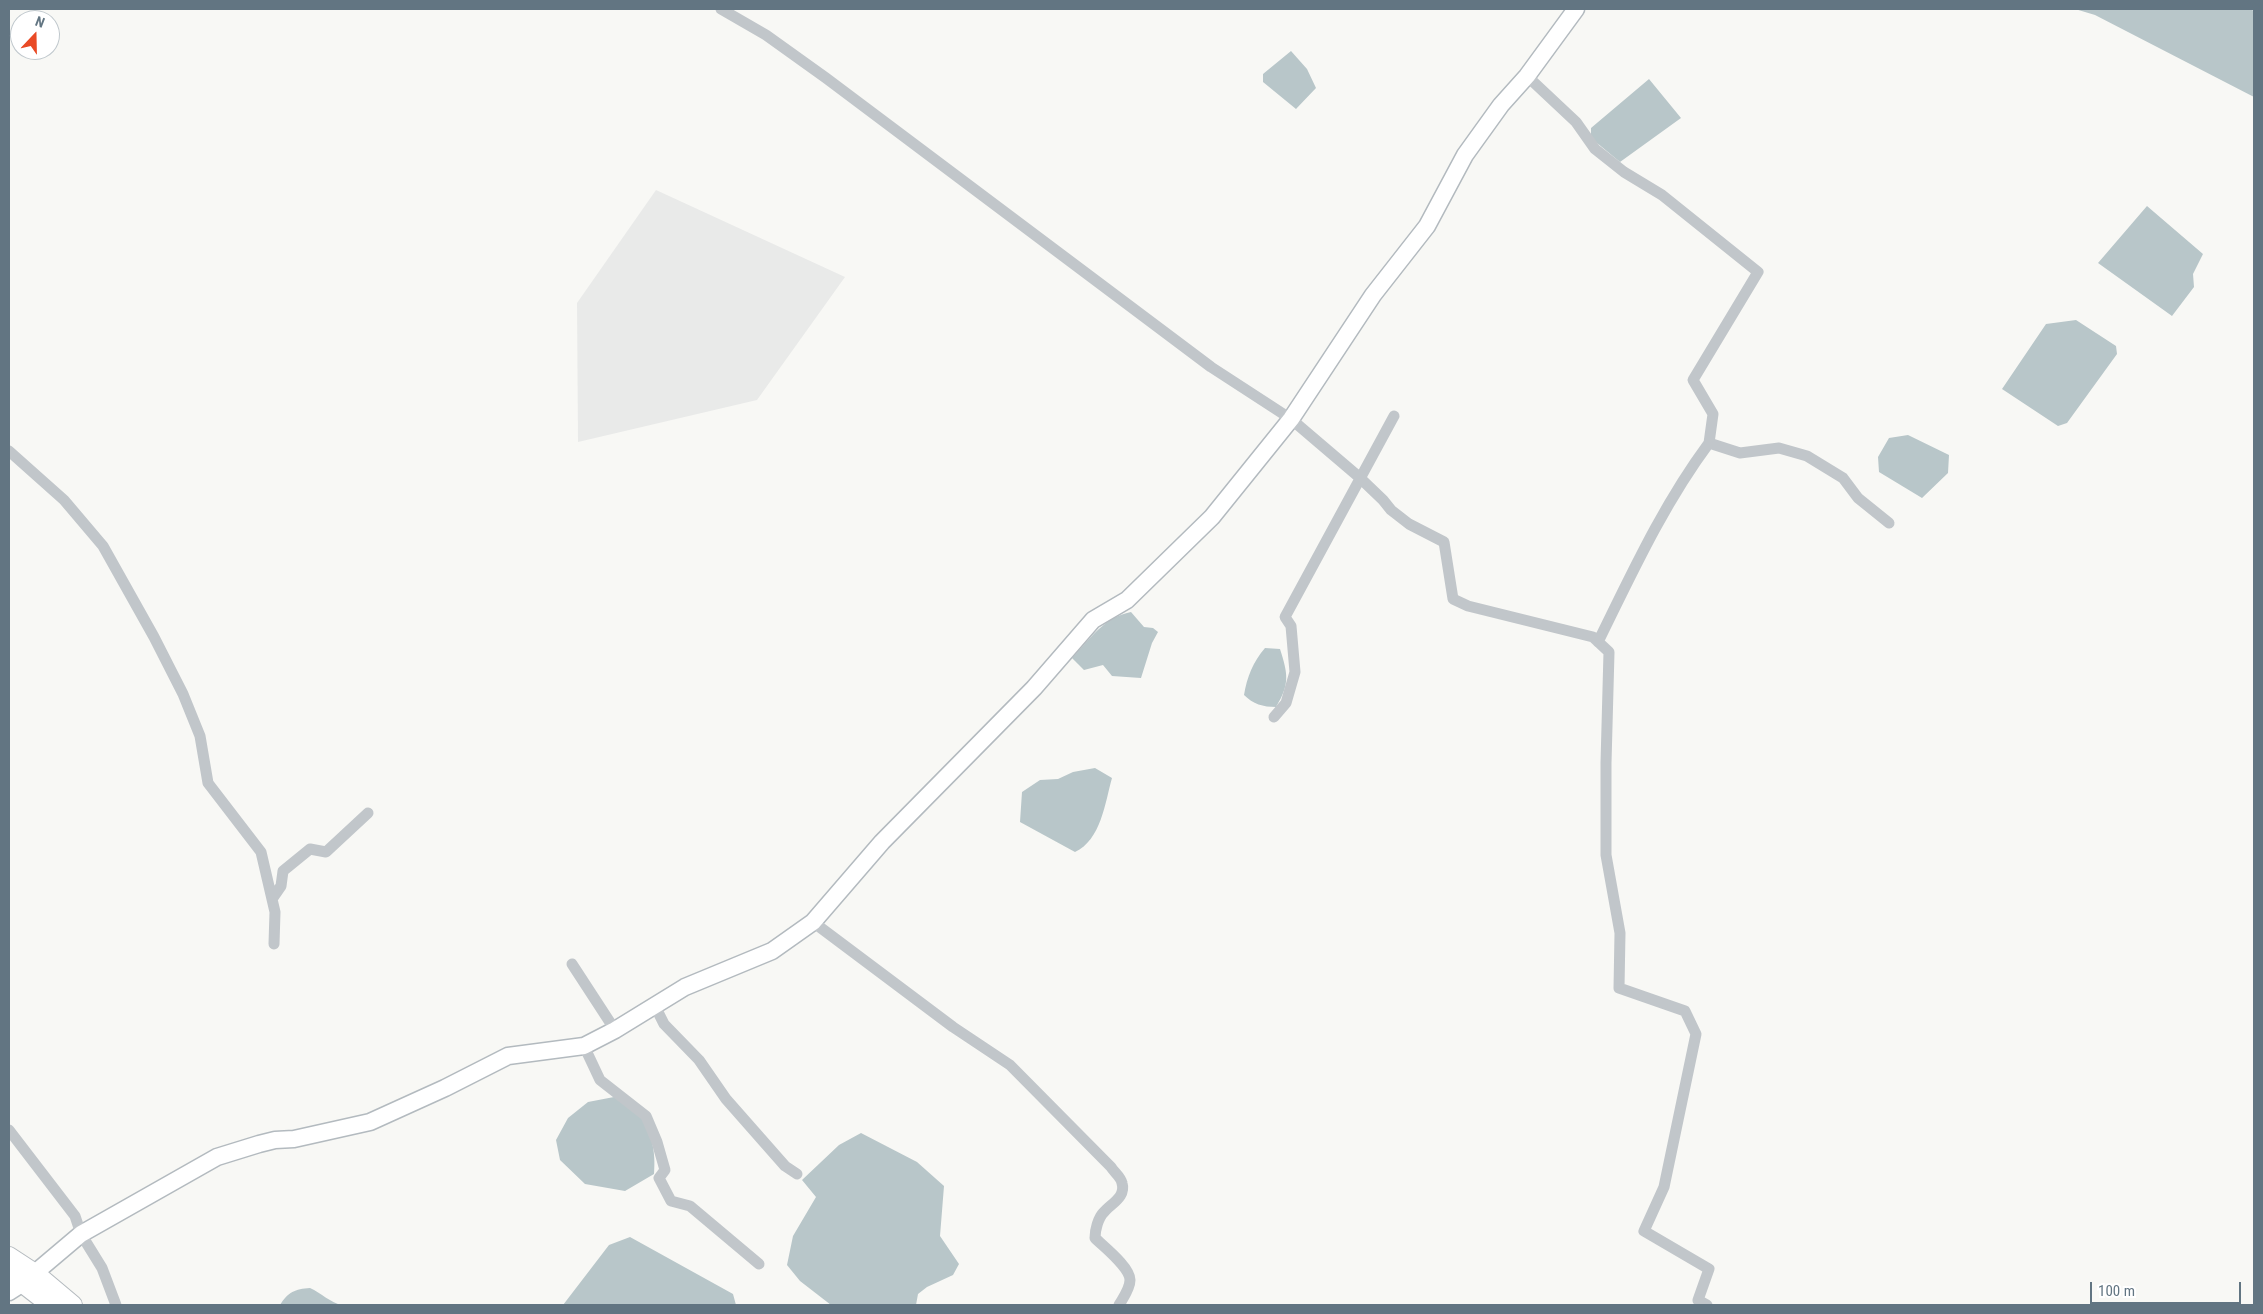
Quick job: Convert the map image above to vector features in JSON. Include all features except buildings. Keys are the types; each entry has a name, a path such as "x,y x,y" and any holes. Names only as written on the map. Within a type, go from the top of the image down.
{"main road":[{"path":"22,1283 81,1234 217,1158 267,1142 294,1139 370,1122 445,1088 508,1056 584,1046 615,1030 685,987 772,951 813,922 882,842 1034,688 1093,620 1127,600 1212,517 1291,419 1373,295 1427,226 1465,155 1501,105 1527,76 1576,9"},
{"path":"9,1256 22,1283 73,1305"},
{"path":"9,1273 50,1305"}],"street":[{"path":"721,9 766,35 826,78 1180,344 1291,419 1359,477 1384,500 1391,510 1409,524 1444,542 1453,599 1468,606 1592,637 1609,652 1606,855 1620,933 1619,988 1684,1011 1696,1034 1664,1187 1644,1230 1709,1269 1698,1300 1707,1305"},
{"path":"1527,76 1576,122 1595,149 1624,172 1662,195 1758,272 1693,380 1712,414 1709,443 1692,466 1654,528 1598,642"},
{"path":"1274,717 1286,702 1295,672 1291,626 1284,617 1394,416"},
{"path":"1709,443 1740,453 1779,448 1807,456 1843,478 1858,498 1889,523"},
{"path":"9,451 64,500 103,546 182,694 200,736 208,783 261,852 275,912 274,944"},
{"path":"272,899 281,886 283,871 310,849 326,852 368,813"},
{"path":"813,922 953,1027 1010,1065 1111,1167 1122,1181 1123,1190 1116,1203 1103,1212 1095,1231 1095,1238 1127,1269 1130,1280 1126,1294 1119,1305"},
{"path":"572,964 615,1030"},
{"path":"655,1006 664,1024 700,1060 726,1099 785,1166 797,1174"},
{"path":"584,1046 600,1080 646,1116 657,1142 665,1170 659,1178 671,1201 690,1206 759,1264"},
{"path":"9,1130 75,1216 81,1234 102,1268 116,1305"}],"shaded area":[{"path":"2075,9 2250,9 2254,11 2254,97 2095,15"},
{"path":"1291,51 1307,69 1316,88 1296,109 1263,82 1263,74"},
{"path":"1649,79 1681,118 1620,162 1591,138 1591,128"},
{"path":"656,190 845,277 757,400 578,442 577,303"},
{"path":"2147,206 2203,254 2193,274 2194,287 2172,316 2098,263"},
{"path":"2076,320 2116,346 2117,354 2067,423 2058,426 2002,389 2046,324"},
{"path":"1908,435 1949,455 1948,473 1922,498 1879,472 1878,457 1889,438"},
{"path":"1131,612 1144,627 1153,628 1158,632 1152,643 1141,678 1112,676 1103,665 1084,670 1072,658 1091,636 1105,624"},
{"path":"1265,648 1280,649 1285,665 1286,685 1276,707 1258,704 1244,695 1251,670"},
{"path":"1095,768 1112,778 1101,820 1091,839 1084,846 1075,852 1020,822 1022,792 1040,780 1058,779 1073,772"},
{"path":"614,1097 632,1108 642,1119 652,1141 654,1157 654,1174 625,1191 585,1184 560,1160 556,1140 568,1118 588,1102"},
{"path":"861,1133 917,1162 944,1186 940,1236 959,1264 953,1275 927,1287 918,1294 916,1305 831,1305 800,1281 787,1265 793,1236 816,1197 802,1180 839,1145"},
{"path":"630,1237 733,1294 736,1305 563,1305 609,1245"},
{"path":"310,1288 342,1305 280,1305 292,1292"}]}
